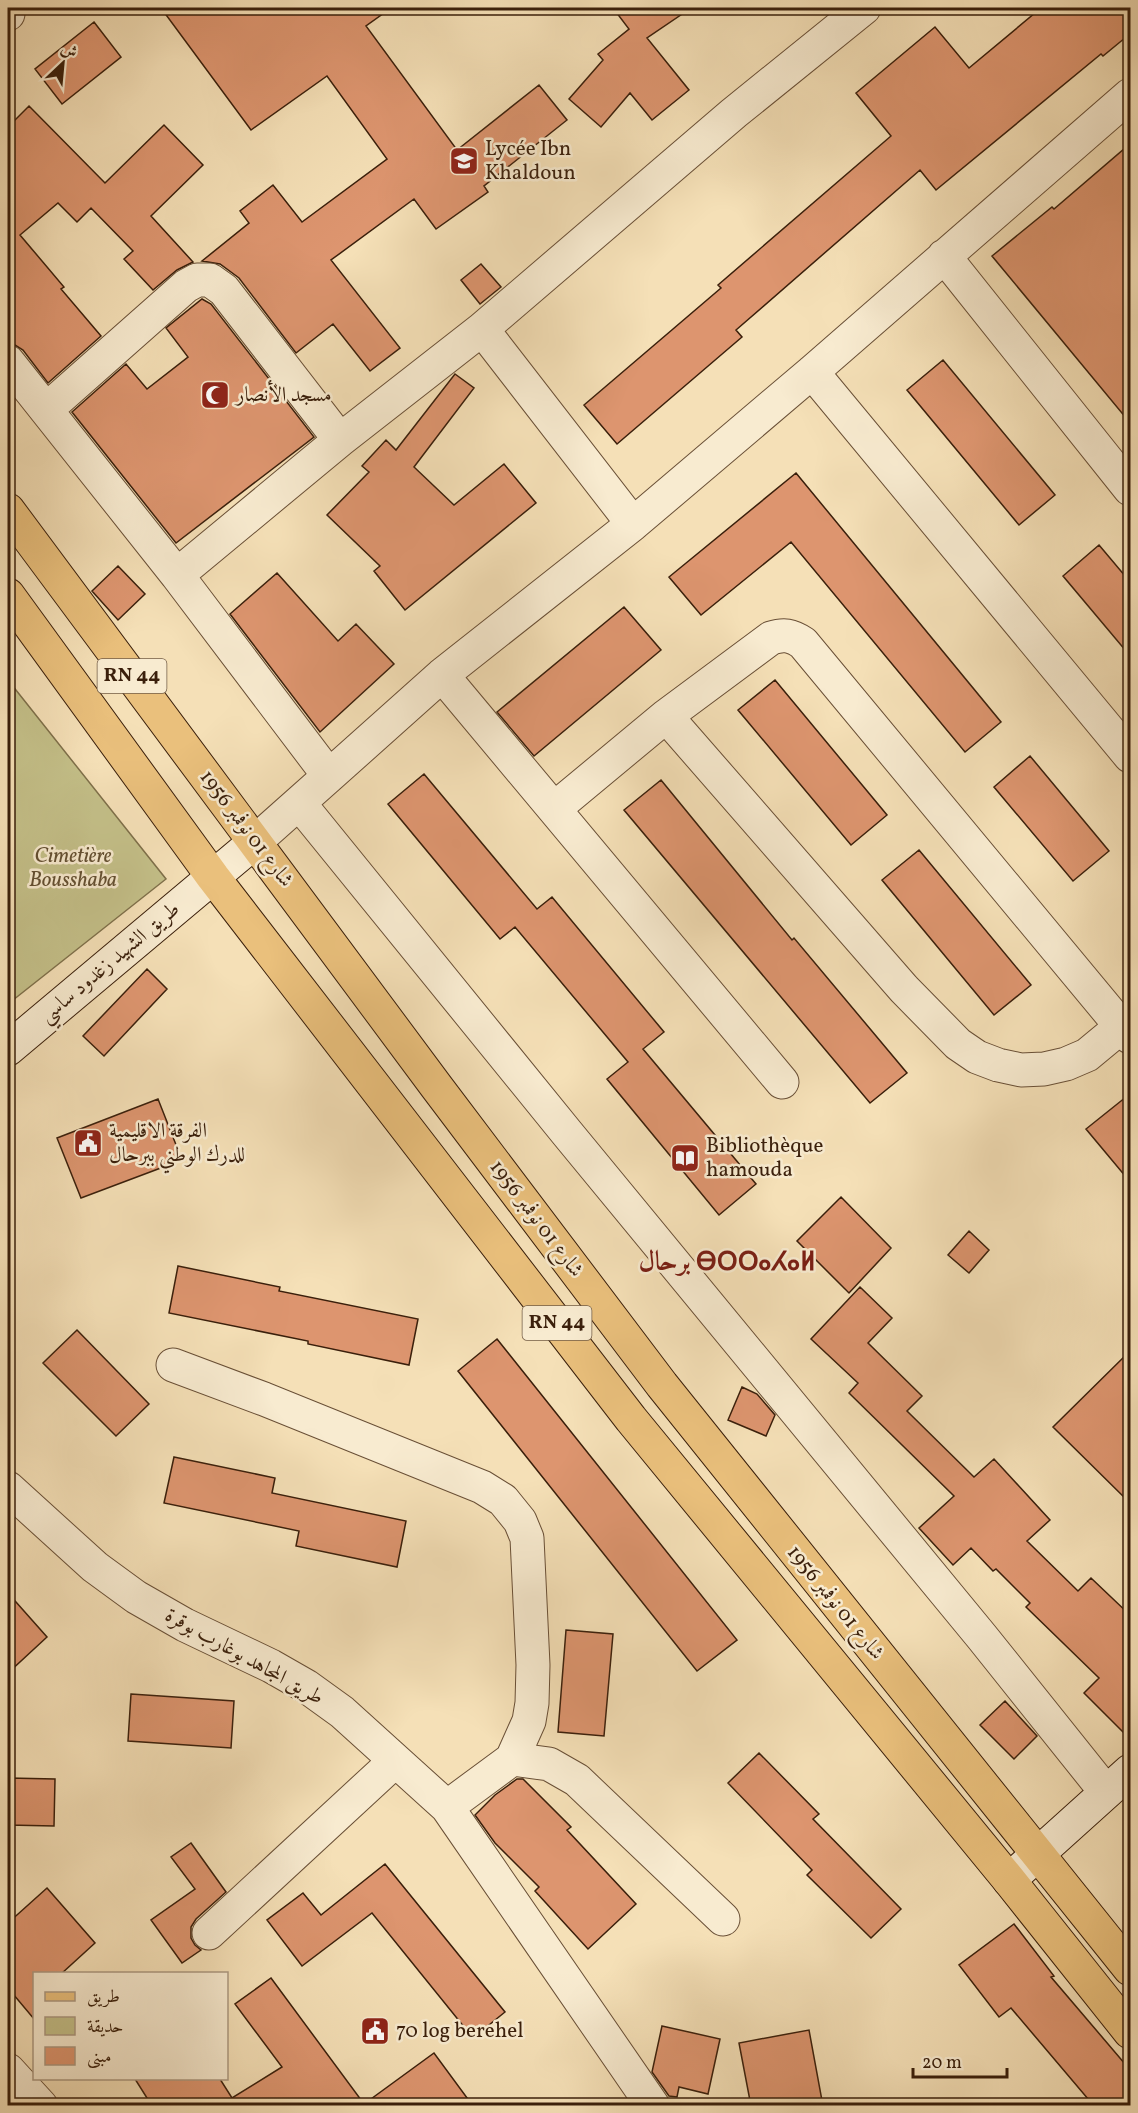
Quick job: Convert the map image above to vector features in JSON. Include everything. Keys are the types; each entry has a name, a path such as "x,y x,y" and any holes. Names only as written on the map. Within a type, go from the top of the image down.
{"main road":[{"name":"شارع 01 نوفمبر 1956","path":"8,510 662,1385 1131,1969"},
{"name":"شارع 01 نوفمبر 1956","path":"8,595 213,877 631,1419 1131,2032"}],"street":[{"path":"177,575 340,440 482,329 725,121 864,8"},
{"name":"طريق الشهيد زغدود ساسي","path":"8,1049 256,842 442,675 633,524 812,372 1131,95"},
{"path":"944,256 1127,479"},
{"path":"46,409 186,286 197,280 210,280 224,290 340,440"},
{"path":"482,329 633,524"},
{"path":"812,372 1131,756"},
{"path":"11,373 46,409 177,575 329,776"},
{"path":"554,809 666,716 771,638 782,634 793,636 803,643 1126,1032 1087,1055 1066,1064 1044,1069 1021,1070 998,1065 977,1057 958,1044 904,988 666,716"},
{"path":"442,675 782,1082"},
{"path":"299,803 567,1133 968,1619 1106,1792"},
{"path":"172,1365 264,1399 482,1487 503,1500 520,1521 527,1538 533,1665 529,1721 512,1760 447,1807"},
{"name":"طريق المجاهد بوغارب بوقرة","path":"8,1488 95,1567 136,1598 185,1625 271,1666 306,1686 342,1712 447,1807 654,2106"},
{"path":"512,1760 549,1764 577,1780 723,1918"},
{"path":"209,1933 395,1761"},
{"path":"1009,1880 1131,1771"},
{"path":"8,2070 41,2106"}],"green space":[{"name":"Cimetière Bousshaba","path":"8,680 166,879 8,1004"}],"building":[{"path":"161,8 391,8 366,26 457,150 539,85 567,120 484,186 488,192 436,229 414,199 331,260 400,348 370,371 333,324 296,353 239,278 220,264 202,261 249,223 240,211 273,185 302,222 387,159 327,76 251,130"},
{"path":"613,8 691,8 647,38 689,90 652,120 630,93 601,127 569,99 603,60 598,54 629,29"},
{"path":"1041,8 1131,8 1131,33 1103,56 1101,54 936,190 920,170 736,330 742,337 617,444 584,405 721,288 718,285 891,136 856,93 935,27 969,68"},
{"path":"94,22 121,57 62,104 35,69"},
{"path":"29,106 105,183 164,125 203,165 151,216 193,262 177,270 153,290 124,259 133,251 91,208 77,222 58,203 20,235 101,336 48,383 23,350 8,344 8,127"},
{"path":"1131,143 1131,424 992,256 1052,207 1054,209"},
{"path":"481,264 501,287 480,304 461,280"},
{"name":"مسجد الأنصار","path":"202,299 211,304 314,437 176,543 72,412 126,364 147,389 188,357 166,328"},
{"path":"943,360 1055,495 1019,525 907,390"},
{"path":"455,374 474,388 414,467 454,505 504,464 536,503 405,610 374,571 380,566 327,515 369,472 362,466 386,440 396,450"},
{"path":"796,473 1001,722 965,752 791,542 701,615 669,577"},
{"path":"1099,545 1131,583 1131,657 1063,576"},
{"path":"118,566 145,594 118,620 92,591"},
{"path":"277,573 338,641 356,624 394,664 320,732 230,614"},
{"path":"624,607 661,650 534,756 497,712"},
{"path":"775,680 887,815 851,845 738,710"},
{"path":"1030,756 1109,851 1073,881 994,787"},
{"path":"424,774 537,909 552,897 664,1032 643,1049 756,1184 719,1215 607,1079 628,1062 515,927 500,939 388,804"},
{"path":"661,780 792,940 794,938 907,1073 870,1103 624,810"},
{"path":"919,850 1031,985 994,1015 882,880"},
{"path":"147,969 167,989 104,1056 83,1036"},
{"path":"1131,1093 1131,1183 1086,1129"},
{"path":"158,1099 182,1160 81,1198 57,1138"},
{"path":"841,1197 891,1248 849,1293 797,1241"},
{"path":"969,1231 989,1250 969,1273 948,1255"},
{"path":"178,1266 280,1287 279,1291 418,1319 409,1365 308,1344 308,1341 169,1313"},
{"path":"860,1287 892,1318 868,1343 922,1396 907,1411 974,1477 994,1459 1050,1520 1027,1541 1078,1591 1091,1578 1131,1616 1131,1740 1084,1693 1099,1678 1026,1607 1030,1603 996,1569 993,1571 971,1548 953,1565 919,1528 954,1496 849,1393 858,1383 811,1339"},
{"path":"77,1330 149,1404 116,1436 43,1363"},
{"path":"497,1339 737,1640 697,1671 458,1371"},
{"path":"1131,1350 1131,1504 1053,1427"},
{"path":"742,1387 757,1394 775,1415 766,1436 728,1420"},
{"path":"174,1457 275,1478 272,1493 406,1521 397,1567 296,1546 299,1531 164,1503"},
{"path":"8,1593 47,1637 8,1673"},
{"path":"566,1630 613,1634 604,1736 558,1732"},
{"path":"131,1694 234,1701 231,1748 128,1741"},
{"path":"1005,1701 1037,1736 1014,1759 980,1725"},
{"path":"759,1753 819,1814 813,1819 901,1909 871,1938 807,1875 812,1870 728,1783"},
{"path":"8,1778 55,1779 54,1826 8,1825"},
{"path":"517,1779 523,1779 571,1827 567,1830 636,1904 588,1949 535,1891 539,1887 495,1843 475,1815 495,1795"},
{"path":"191,1843 226,1892 196,1919 191,1927 191,1938 201,1950 182,1963 151,1920 195,1889 171,1857"},
{"path":"385,1864 505,2012 473,2038 372,1913 302,1966 267,1920 303,1893 321,1915"},
{"path":"47,1888 95,1943 63,1972 33,1972 33,2018 8,1988 8,1923"},
{"path":"1014,1924 1054,1976 1051,1977 1131,2071 1131,2106 1094,2106 1011,2008 999,2017 959,1965"},
{"path":"271,1978 364,2104 434,2053 473,2106 152,2106 136,2080 221,2080 232,2098 282,2067 235,2004"},
{"path":"662,2026 720,2039 708,2094 679,2087 677,2097 669,2096 652,2072"},
{"path":"809,2030 823,2106 751,2106 739,2043"}],"place":[{"name":"Lycée Ibn Khaldoun","path":"464,161"},
{"name":"مسجد الأنصار","path":"215,395"},
{"name":"الفرقة الاقليمية للدرك الوطني ببرحال","path":"88,1143"},
{"name":"Bibliothèque hamouda","path":"685,1158"},
{"name":"70 log berehel","path":"375,2031"}],"district":[{"name":"برحال ⴱⵔⵔⴰⵃⴰⵍ","path":"727,1263"}]}
